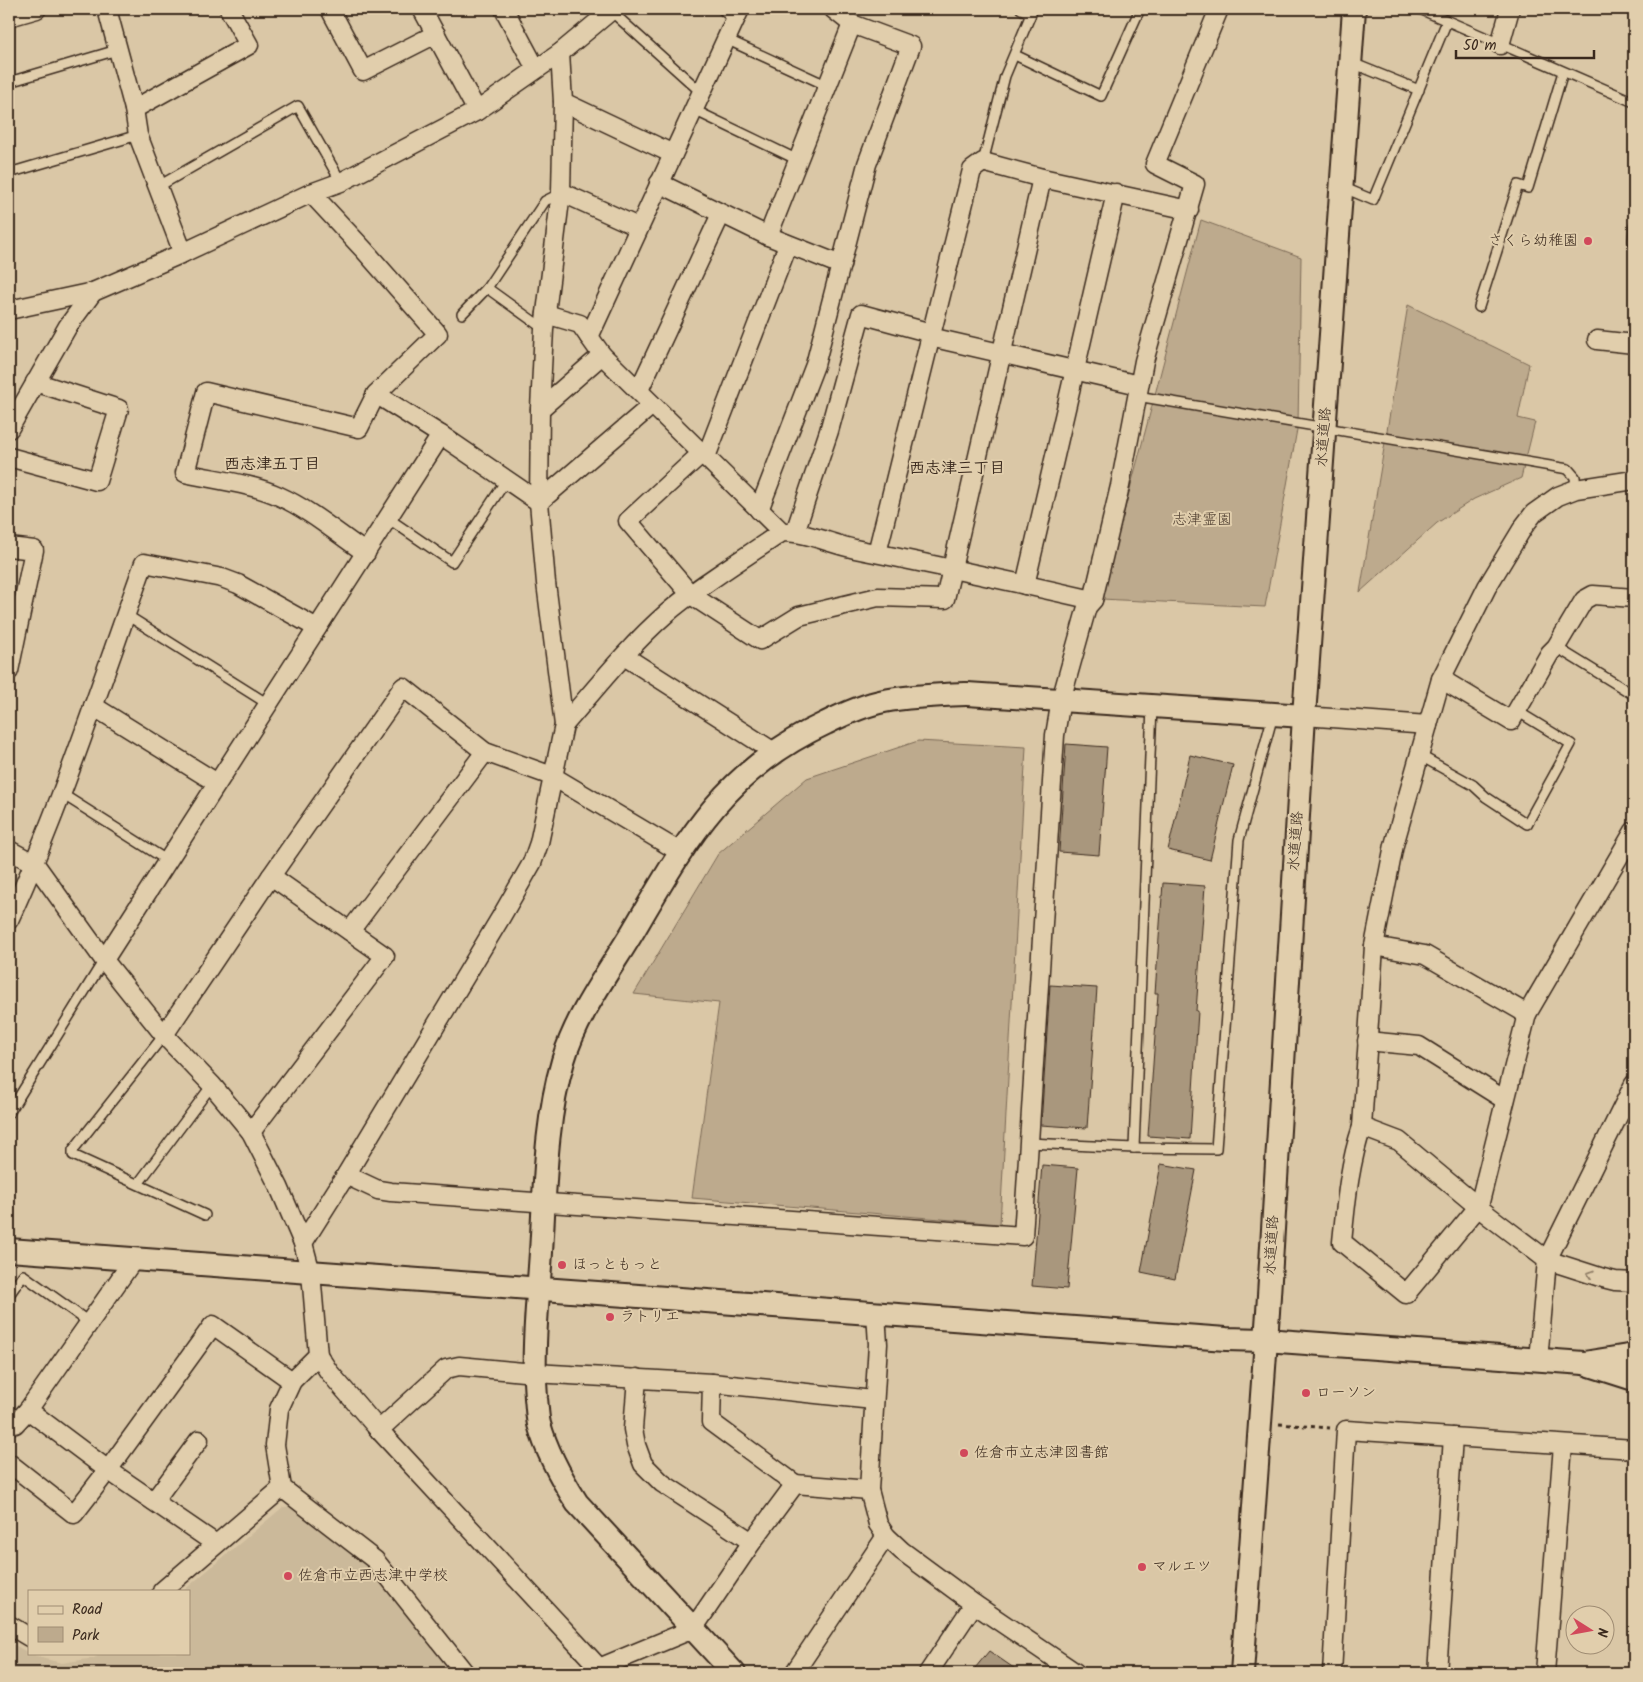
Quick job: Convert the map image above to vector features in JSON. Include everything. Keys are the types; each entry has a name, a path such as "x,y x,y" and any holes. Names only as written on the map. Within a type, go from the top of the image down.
{"street":[{"path":"9,17 38,9"},
{"path":"108,9 117,50 134,109 138,135 183,253"},
{"path":"134,109 249,45 229,9"},
{"path":"330,9 363,70 436,34"},
{"path":"422,9 477,111"},
{"path":"504,9 536,69"},
{"path":"759,510 815,365 868,164 911,46 852,24 833,9"},
{"path":"346,1175 378,1190 391,1192 1023,1236 1055,734 1061,700 1087,607 1093,600 1120,486 1144,361 1196,184 1155,164 1220,9"},
{"name":"水道道路","path":"1242,1673 1304,716 1354,9"},
{"path":"1500,45 1510,9"},
{"path":"9,310 93,292 183,253 311,193 341,182 477,111 560,53 603,13"},
{"path":"589,337 638,227 738,15"},
{"path":"768,236 852,24"},
{"path":"303,1242 346,1175 532,863 539,844 564,725 546,583 539,502 540,409 545,322 562,192 563,102 560,53"},
{"path":"563,102 673,154"},
{"path":"877,553 972,170 983,162 1042,178 1189,210"},
{"path":"788,245 704,455 628,521 691,595 760,640 798,616 878,598 945,599 1042,178"},
{"path":"659,183 768,236 841,265"},
{"path":"562,192 638,227"},
{"path":"311,193 438,334 376,394 359,428 206,392 185,474 251,487 277,495 366,553"},
{"path":"1025,585 1116,193"},
{"path":"639,390 721,214"},
{"path":"9,429 68,326 93,292"},
{"path":"564,725 624,656 666,614 691,595 788,532 829,431 861,314 931,335 1076,370 1138,391"},
{"path":"545,322 580,324 602,355 639,390 652,406 759,510 788,532 842,546 952,568 1093,600"},
{"path":"1597,340 1634,344"},
{"path":"540,409 602,355"},
{"path":"9,458 96,481 119,410 35,382"},
{"path":"376,394 441,435 539,502"},
{"path":"539,502 652,406"},
{"path":"104,960 389,519 441,435"},
{"path":"1634,480 1576,489 1558,496 1534,513 1487,587 1442,679 1419,755 1394,845 1374,946 1362,1127 1348,1182 1342,1242 1406,1294 1479,1206 1528,1014 1634,831"},
{"path":"9,547 34,550 9,671"},
{"path":"9,920 62,794 144,563 222,578 238,584 317,628"},
{"path":"1442,679 1511,721 1550,653 1556,647 1584,600 1593,595 1634,598"},
{"path":"624,656 774,752"},
{"path":"164,1035 271,876 403,687 485,752 552,776 680,852"},
{"path":"734,1673 577,1503 549,1453 538,1421 534,1373 544,1203 554,1094 564,1058 579,1022 680,852 702,821 724,794 774,752 819,726 845,714 882,701 967,694 1428,725"},
{"path":"93,706 217,783"},
{"path":"350,931 485,752"},
{"path":"9,850 34,864 104,960 164,1035 212,1085 251,1132 279,1187 303,1242 310,1273 318,1355 329,1372 379,1430 602,1671 693,1629 752,1542 795,1484"},
{"path":"251,1132 385,956 271,876"},
{"path":"1374,946 1425,955 1528,1014"},
{"path":"1368,1041 1418,1046 1505,1100"},
{"path":"1538,1360 1547,1260 1630,1108 1634,1084"},
{"path":"1362,1127 1399,1141 1489,1216 1547,1260 1603,1278 1634,1282"},
{"path":"9,1250 1226,1339 1265,1340 1584,1363 1634,1355"},
{"path":"11,1426 28,1410 134,1259"},
{"path":"876,1313 878,1344 868,1490 878,1524 886,1536 902,1551 974,1604 1076,1673"},
{"path":"9,1463 74,1514 213,1325 292,1381"},
{"path":"318,1355 292,1381 279,1409 275,1445 282,1488 375,1560 465,1673"},
{"path":"1584,1363 1634,1379"},
{"path":"379,1430 446,1369 459,1366 534,1373 712,1383 873,1400"},
{"path":"637,1378 633,1429 636,1445 644,1464 662,1483 752,1542"},
{"path":"712,1383 711,1422 795,1484 868,1490"},
{"path":"28,1410 108,1470 216,1544"},
{"path":"1332,1673 1346,1430 1562,1446 1634,1449"},
{"path":"1437,1673 1453,1438"},
{"path":"154,1501 199,1440"},
{"path":"1546,1673 1562,1446"},
{"path":"163,1590 282,1488"},
{"path":"794,1673 886,1536"},
{"path":"928,1673 974,1604"},
{"path":"9,1625 28,1636"}],"lane":[{"path":"722,9 738,15"},
{"path":"983,162 1004,76 1015,56 1032,14 1020,9"},
{"path":"1015,56 1101,96 1140,9"},
{"path":"1420,9 1634,102"},
{"path":"603,13 702,93"},
{"path":"1341,187 1373,200 1447,21"},
{"path":"726,39 828,86"},
{"path":"9,82 117,50"},
{"path":"1350,62 1419,90"},
{"path":"1479,306 1518,185 1528,188 1563,72"},
{"path":"158,186 298,106 341,182"},
{"path":"694,110 798,160"},
{"path":"9,172 138,135"},
{"path":"462,314 487,288 545,201 562,192"},
{"path":"1633,241 1634,227"},
{"path":"487,288 545,322"},
{"path":"1138,391 1324,429 1568,469 1575,477 1576,489"},
{"path":"389,519 452,562 507,479"},
{"path":"126,614 268,704"},
{"path":"1556,647 1634,696"},
{"path":"1134,1148 1152,706"},
{"path":"1419,755 1472,785 1486,797 1527,824 1572,744 1516,711"},
{"path":"1029,1143 1134,1148 1216,1149 1240,840 1273,714"},
{"path":"62,794 168,861"},
{"path":"9,1114 104,960"},
{"path":"164,1035 73,1150 73,1155 205,1215"},
{"path":"138,1184 212,1085"},
{"path":"9,1295 23,1275 90,1323"}],"path":[{"path":"1259,1422 1346,1430"}],"shaded area":[{"name":"佐倉市立西志津中学校","path":"295,1506 364,1561 454,1673 9,1673 9,1642 28,1654 62,1663 94,1658 101,1654 190,1654 190,1590 184,1590 283,1507"}],"green space":[{"name":"志津霊園","path":"1201,220 1301,257 1298,424 1265,607 1101,599"},
{"path":"1408,305 1529,364 1518,418 1535,422 1521,478 1474,499 1437,523 1360,592"},
{"path":"918,741 1026,747 1000,1224 692,1198 719,1003 634,994 718,854 807,778"}],"building":[{"path":"1066,744 1107,747 1099,855 1059,852"},
{"path":"1190,755 1233,765 1210,860 1168,850"},
{"path":"1163,883 1205,886 1196,1011 1198,1011 1190,1139 1148,1136 1158,993 1155,993"},
{"path":"1050,985 1097,988 1087,1128 1041,1125"},
{"path":"1161,1164 1196,1170 1175,1279 1141,1272"},
{"path":"1042,1165 1078,1168 1067,1289 1032,1286"},
{"path":"989,1651 1021,1673 971,1673"}],"place":[{"name":"さくら幼稚園","path":"1588,241"},
{"name":"ほっともっと","path":"562,1265"},
{"name":"ラトリエ","path":"610,1317"},
{"name":"ローソン","path":"1306,1393"},
{"name":"佐倉市立志津図書館","path":"964,1453"},
{"name":"マルエツ","path":"1142,1567"},
{"name":"佐倉市立西志津中学校","path":"288,1576"}],"district":[{"name":"西志津五丁目","path":"272,464"},
{"name":"西志津三丁目","path":"957,468"}]}
